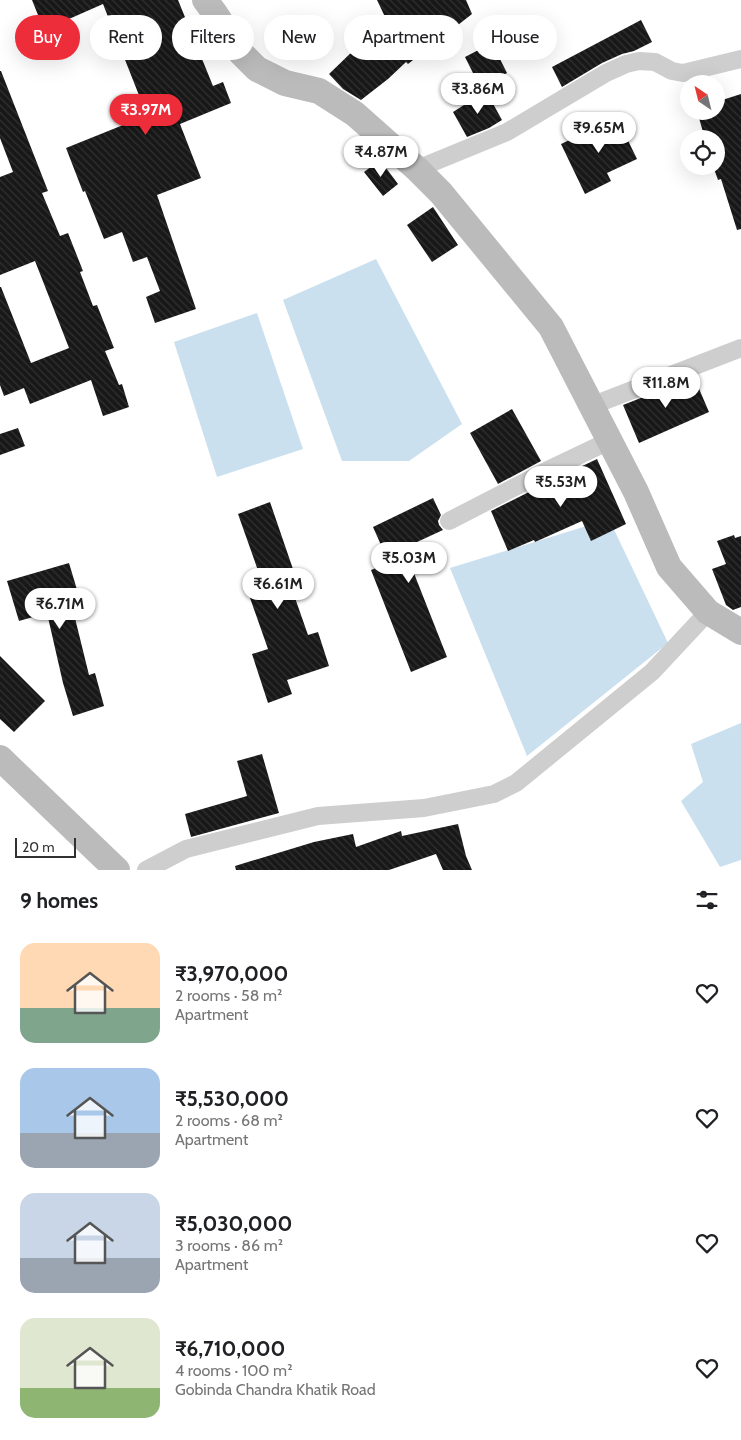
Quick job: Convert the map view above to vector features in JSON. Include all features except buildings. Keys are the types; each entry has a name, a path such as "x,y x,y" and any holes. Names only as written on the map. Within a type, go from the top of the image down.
{"street":[{"path":"205,0 241,54 257,69 285,83 319,91 355,114 441,193 551,328 636,492 669,567 708,612 741,632"},
{"path":"417,169 507,132 606,73 626,64 639,61 655,62 672,71 683,73 741,59"},
{"path":"591,406 741,348"},
{"path":"449,521 609,441"},
{"path":"146,870 186,849 318,816 424,808 494,794 516,783 652,672 708,612"},
{"path":"0,758 117,870"}],"water":[{"path":"376,259 462,424 409,461 342,461 283,300"},
{"path":"257,313 303,449 217,477 174,342"},
{"path":"609,519 668,643 527,756 450,568"},
{"path":"741,723 741,860 720,867 681,801 703,782 691,744"}]}
